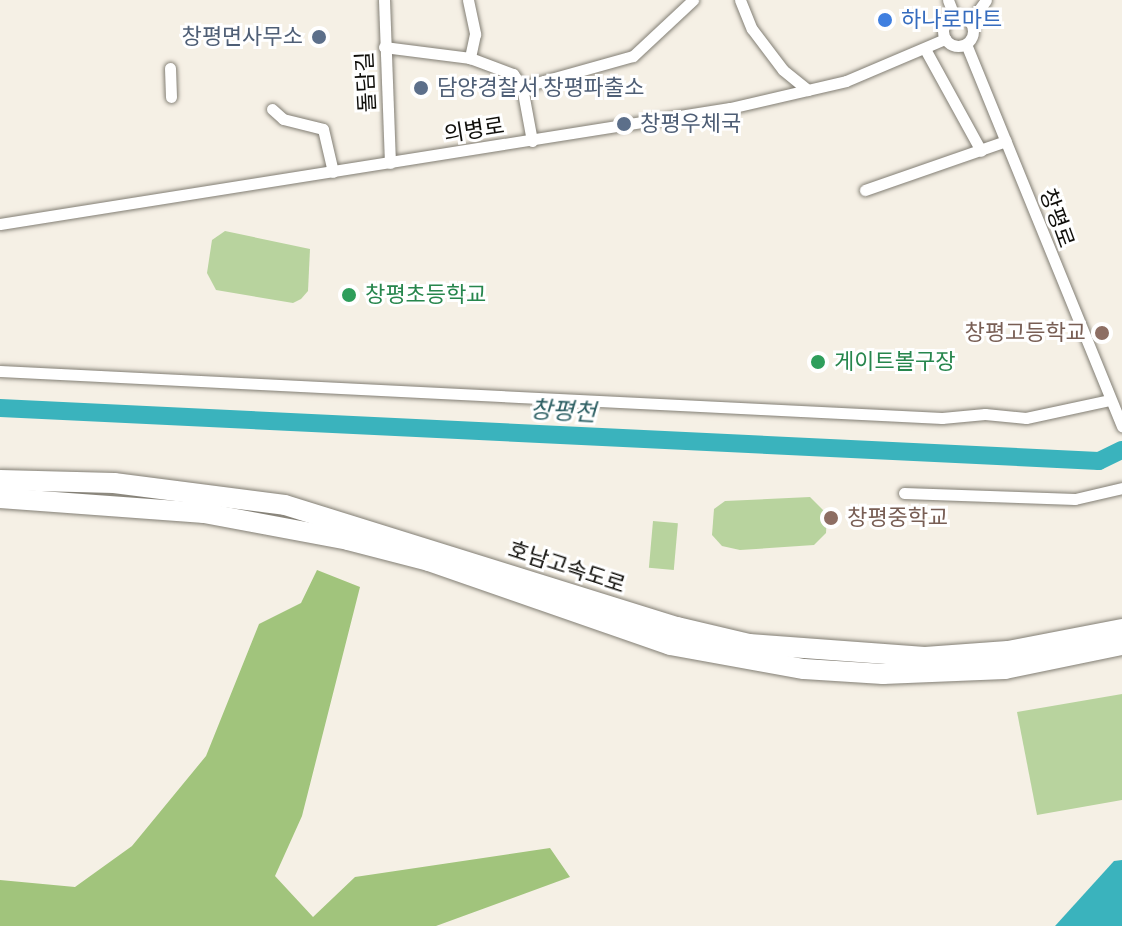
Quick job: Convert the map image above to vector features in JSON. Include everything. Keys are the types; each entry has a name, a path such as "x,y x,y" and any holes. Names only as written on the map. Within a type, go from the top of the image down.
{"highway":[{"name":"호남고속도로","path":"0,480 114,483 285,505 677,627 749,644 925,657 1008,651 1122,629"},
{"name":"호남고속도로","path":"0,498 204,513 348,540 429,561 670,645 804,669 883,674 1005,669 1122,645"}],"street":[{"name":"돌담길","path":"384,0 390,163"},
{"path":"522,87 633,56 693,0"},
{"path":"740,0 759,39 783,70 808,90"},
{"path":"948,0 954,16 970,22"},
{"path":"970,22 986,0"},
{"path":"467,1 475,34 470,58"},
{"path":"954,16 945,23 945,39 955,47 966,44 973,32 970,22"},
{"name":"의병로","path":"0,224 532,141 808,90 945,39"},
{"name":"창평로","path":"966,44 1122,426"},
{"path":"384,47 470,58 513,74 522,87 532,141"},
{"path":"925,49 981,151"},
{"path":"170,68 171,97"},
{"path":"272,109 283,119 323,129 333,172"},
{"path":"865,190 1006,141"},
{"path":"0,371 942,418 985,414 1026,418 1111,403"},
{"path":"904,493 1075,499 1122,488"}],"green space":[{"path":"225,231 310,249 308,291 293,303 216,290 207,273 212,240"},
{"path":"810,497 827,514 826,533 814,545 740,550 722,546 712,535 714,509 725,501"},
{"path":"653,521 678,523 674,570 649,568"},
{"path":"317,570 360,587 302,816 275,876 313,917 355,877 550,848 570,877 436,926 0,926 0,880 75,887 132,846 206,756 259,624 301,603"},
{"path":"1122,694 1122,800 1037,815 1017,712"}],"water":[{"path":"1122,860 1122,926 1055,926 1114,861"}],"waterway":[{"name":"창평천","path":"0,408 1099,461 1122,450"}],"place":[{"name":"하나로마트","path":"885,20"},
{"name":"창평면사무소","path":"319,37"},
{"name":"담양경찰서 창평파출소","path":"421,88"},
{"name":"창평우체국","path":"624,124"},
{"name":"창평초등학교","path":"349,295"},
{"name":"창평고등학교","path":"1102,333"},
{"name":"게이트볼구장","path":"818,362"},
{"name":"창평중학교","path":"831,518"}]}
